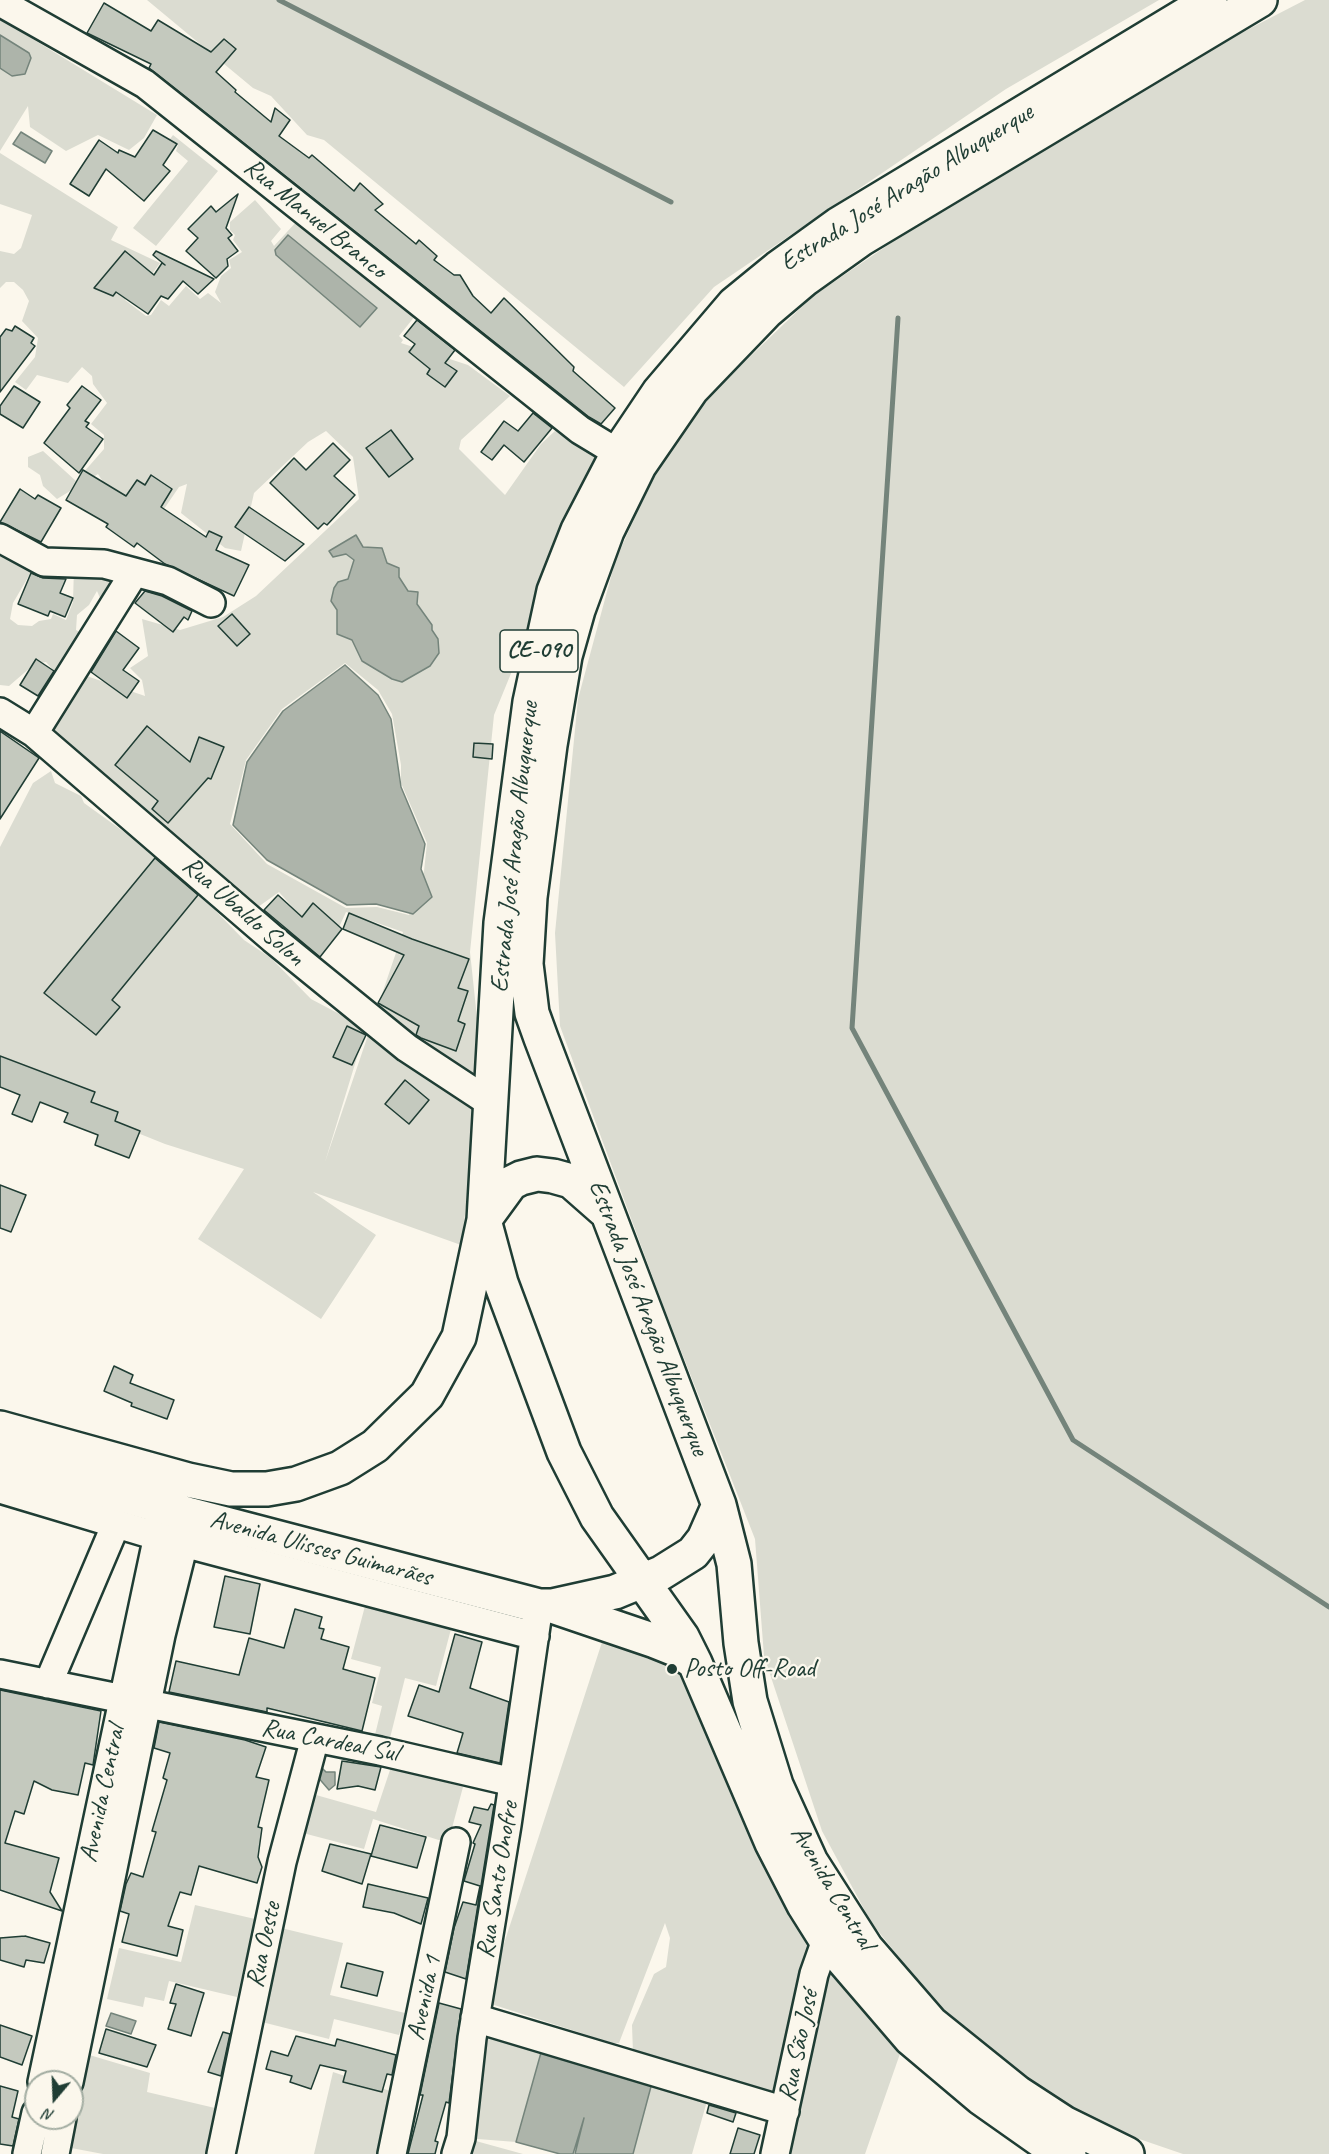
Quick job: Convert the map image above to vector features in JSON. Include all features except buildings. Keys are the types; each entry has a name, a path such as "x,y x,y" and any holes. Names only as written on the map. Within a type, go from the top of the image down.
{"main road":[{"name":"Estrada José Aragão Albuquerque","path":"643,1581 597,1517 564,1452 501,1283 484,1220 501,923 519,772 540,646 558,581 579,530 618,453 658,392 734,304 778,268 839,224 1210,0"},
{"name":"Estrada José Aragão Albuquerque","path":"719,1505 532,1013 526,964 535,862 550,745 565,656 593,564 639,466 698,382 766,312 820,268 871,233 1260,0"},
{"path":"484,1220 511,1183 537,1174 571,1181 607,1214"},
{"name":"Avenida Ulisses Guimarães","path":"0,1460 61,1461 231,1489 267,1490 296,1484 340,1468 375,1446 427,1395 459,1337 484,1220"},
{"name":"Avenida Ulisses Guimarães","path":"0,1428 174,1525 542,1616 643,1581 693,1553 704,1539 719,1505"},
{"name":"Avenida Central","path":"719,1505 734,1564 744,1671 766,1756 776,1785 811,1862 838,1909 866,1948 914,2005 977,2063 1064,2123 1127,2154"},
{"name":"Avenida Central","path":"643,1581 682,1637 772,1843 804,1905 826,1940 911,2039 981,2098 1042,2141 1069,2154"},
{"path":"542,1616 654,1641 675,1649 695,1663"}],"street":[{"name":"Rua Manuel Branco","path":"0,2 145,84 580,430 618,453"},
{"path":"0,538 44,562 104,564 168,581 211,603"},
{"path":"34,734 134,573"},
{"name":"Rua Ubaldo Solon","path":"0,712 34,734 273,939 407,1048 492,1104"},
{"path":"0,1489 116,1524 174,1525"},
{"path":"48,1684 116,1524"},
{"name":"Avenida Central","path":"45,2070 113,1804 174,1525"},
{"name":"Rua Santo Onofre","path":"456,2154 475,2018 542,1616"},
{"name":"Rua Cardeal Sul","path":"0,1674 469,1770 513,1782"},
{"name":"Rua Oeste","path":"221,2154 282,1862 315,1738"},
{"name":"Avenida Central","path":"71,2070 113,1804"},
{"name":"Avenida 1","path":"392,2154 456,1842"},
{"name":"Rua São José","path":"775,2154 814,1974 826,1940"},
{"path":"475,2018 785,2111"},
{"path":"32,2130 28,2151 55,2154 60,2130"}],"shaded area":[{"path":"147,0 1159,0 1006,89 714,287 624,387 324,140 307,135 271,96 253,88"},
{"path":"1305,0 1329,0 1329,2154 1183,2154 1113,2130 1038,2087 939,2008 871,1922 822,1831 764,1656 755,1539 663,1305 560,1026 555,933 578,699 615,562 650,482 705,400 813,296 947,205 1096,108"},
{"path":"0,19 157,115 144,138 129,150 98,135 66,151 30,127 28,106 0,151"},
{"path":"0,35 29,53 31,58 25,74 12,76 0,68"},
{"path":"21,132 52,151 45,163 13,144"},
{"path":"173,135 218,171 156,246 133,228 188,161 176,151 178,145 170,139"},
{"path":"0,153 118,227 111,240 160,263 147,281 142,278 125,300 146,316 151,315 161,300 169,306 186,286 200,299 208,293 221,303 215,292 221,276 231,268 229,260 242,252 233,240 235,235 230,230 230,222 255,200 281,229 271,241 274,246 298,220 415,316 399,336 403,340 401,343 468,365 510,396 461,440 459,449 505,495 541,444 555,431 593,455 597,463 494,715 470,952 483,1074 461,1245 313,1192 376,1235 321,1319 198,1239 244,1169 165,1144 58,1101 0,1083 0,847 33,783 51,771 55,783 81,796 84,803 141,844 206,901 244,940 271,958 311,999 366,1028 325,1162 403,932 346,912 335,936 287,920 295,910 279,892 251,912 52,745 57,733 47,725 75,672 145,696 142,680 130,668 148,656 142,619 180,630 223,617 256,596 359,499 353,457 326,431 308,442 254,493 241,551 225,548 181,513 187,484 179,487 151,528 107,488 98,474 57,499 43,486 40,475 28,467 28,457 43,451 76,481 104,449 104,435 91,424 107,403 93,384 92,376 82,367 68,383 37,375 26,390 15,382 35,357 38,338 22,321 29,301 23,290 14,282 6,282 0,288 0,251 14,254 21,248 32,215 0,204","holes":["345,663 378,690 392,714 401,765 401,783 427,843 424,871 409,915 377,907 346,908 267,864 230,824 246,760 282,709"]},
{"path":"288,235 377,308 360,327 276,255 275,250"},
{"path":"356,535 363,547 382,548 387,563 399,568 399,577 408,591 418,592 417,604 432,625 432,630 438,639 439,653 430,666 402,682 392,679 362,661 352,640 337,634 337,610 331,601 338,582 348,579 354,560 346,554 333,557 329,551"},
{"path":"0,546 34,567 13,603 10,619 18,625 32,626 39,621 51,619 53,614 66,620 73,602 74,567 127,578 109,597 100,598 97,591 89,605 77,615 76,630 88,637 71,668 54,671 46,662 40,663 31,667 9,686 0,685"},
{"path":"345,665 378,695 391,719 401,787 425,844 421,869 432,897 413,914 376,904 347,905 267,860 233,825 247,762 283,711"},
{"path":"365,1606 451,1629 436,1686 405,1678 388,1746 373,1743 382,1706 372,1703 381,1667 351,1659"},
{"path":"603,1639 667,1661 685,1679 811,1939 780,2083 775,2090 756,2092 633,2053 632,2025 654,1974 666,1967 670,1938 665,1923 619,2043 612,2043 485,2002"},
{"path":"391,1767 463,1787 448,1843 373,1819 364,1849 299,1832 309,1793 376,1812"},
{"path":"323,1769 326,1772 335,1772 335,1785 329,1790 316,1775"},
{"path":"195,1905 255,1919 237,1997 169,1981 164,2001 145,1997 143,2007 107,1999 119,1948 181,1962"},
{"path":"277,1927 343,1943 330,1995 405,2013 399,2035 334,2019 329,2039 254,2020"},
{"path":"824,1969 843,1980 902,2048 865,2154 778,2154"},
{"path":"111,2013 136,2021 131,2034 106,2026"},
{"path":"482,2015 713,2080 692,2154 633,2154 653,2079 543,2049 516,2142 465,2138 523,2154 456,2154"},
{"path":"542,2049 653,2079 633,2154 575,2154 584,2118 573,2154 560,2154 516,2142"},
{"path":"86,2054 150,2073 147,2092 215,2108 205,2154 103,2154 66,2147 70,2130 84,2130 83,2070"},
{"path":"333,2072 396,2093 380,2154 314,2154"}],"waterway":[{"path":"279,0 671,202"},
{"path":"898,318 852,1028 1073,1440 1329,1607"}],"place":[{"name":"Posto Off-Road","path":"672,1669"}]}
